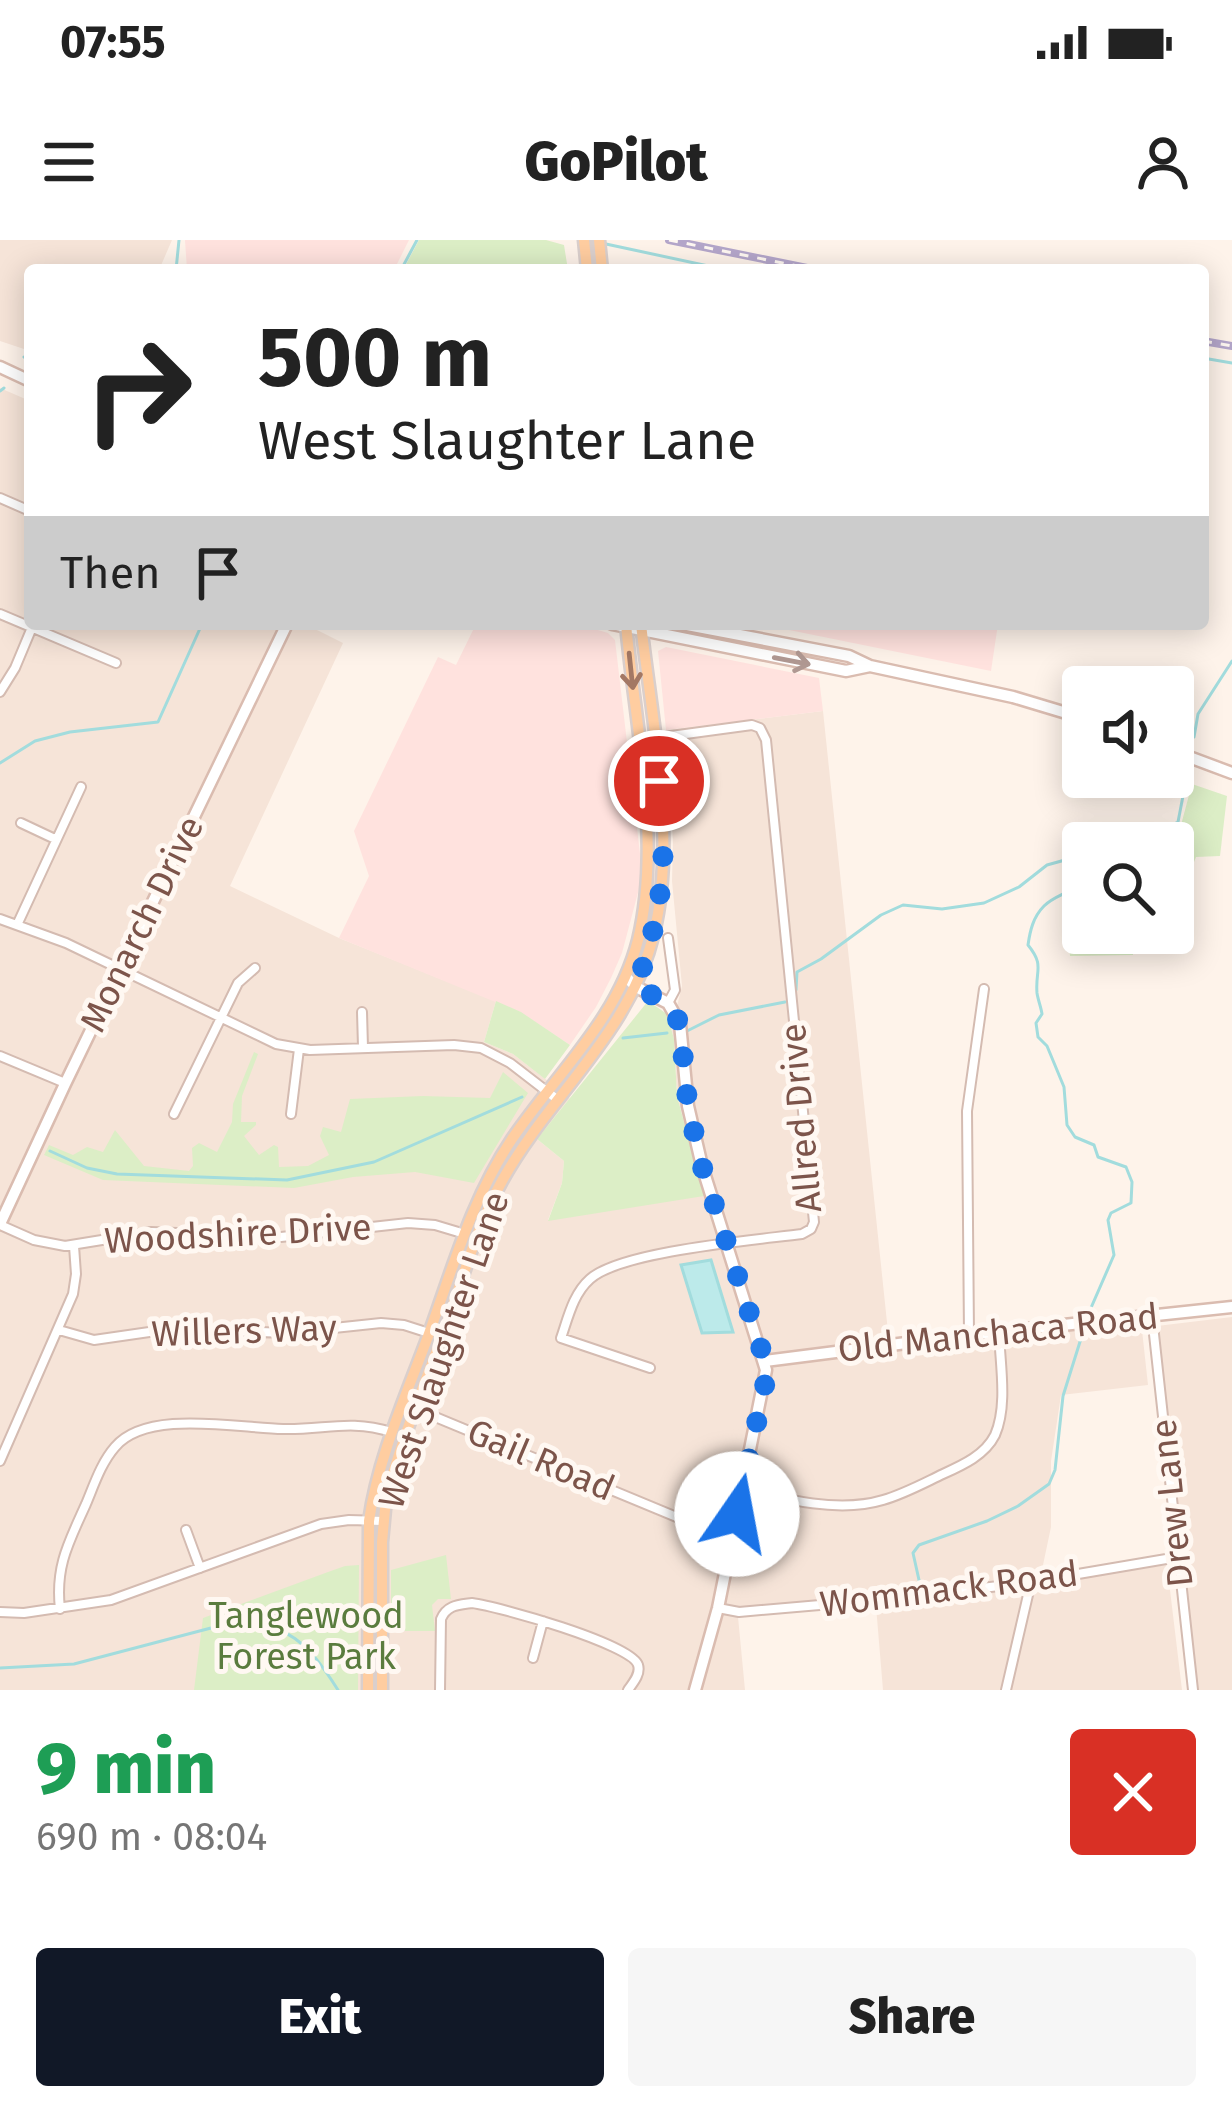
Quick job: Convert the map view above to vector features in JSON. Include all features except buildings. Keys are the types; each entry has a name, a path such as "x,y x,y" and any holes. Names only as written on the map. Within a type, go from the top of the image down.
{"main road":[{"name":"West Slaughter Lane","path":"552,1096 626,977 647,890 649,850 626,630"},
{"name":"West Slaughter Lane","path":"368,1690 376,1521 493,1172 512,1140 600,1048 636,987 653,938 661,897 663,826 642,630"},
{"path":"645,805 657,813 663,826"},
{"name":"West Slaughter Lane","path":"382,1690 373,1494 429,1333 471,1236"}],"street":[{"path":"0,692 31,630"},
{"path":"42,630 116,663"},
{"name":"Monarch Drive","path":"0,1225 284,630"},
{"path":"651,630 846,671 870,667"},
{"path":"713,630 849,656 870,667 1062,712"},
{"name":"Allred Drive","path":"650,1368 562,1338 582,1287 591,1278 610,1267 726,1243 802,1234 814,1222 766,740 760,728 743,725 654,738"},
{"path":"1194,759 1232,773"},
{"path":"17,925 80,787"},
{"path":"20,823 56,839"},
{"path":"0,920 54,938 276,1044 481,1048 510,1063 552,1096"},
{"path":"668,938 675,990 668,1003"},
{"path":"174,1114 238,982 255,968"},
{"path":"626,977 668,1003 680,1024 688,1106 702,1166 765,1361 766,1379 718,1608 694,1690"},
{"path":"969,1335 968,1111 984,989"},
{"path":"362,1012 363,1048"},
{"path":"292,1114 299,1048"},
{"path":"0,1056 65,1084"},
{"name":"Woodshire Drive","path":"0,1225 43,1242 74,1246 151,1232 281,1237 408,1223 471,1236"},
{"path":"0,1461 75,1286 74,1246"},
{"name":"Old Manchaca Road","path":"765,1361 1232,1307"},
{"name":"Drew Lane","path":"1152,1316 1193,1690"},
{"name":"Willers Way","path":"59,1330 94,1340 170,1329 287,1334 389,1323 429,1333"},
{"path":"743,1488 813,1503 858,1505 892,1497 967,1463 990,1443 999,1424 1000,1332"},
{"name":"Gail Road","path":"416,1409 731,1540"},
{"path":"60,1609 58,1577 67,1546 106,1460 134,1431 168,1424 289,1429 352,1424 392,1432"},
{"path":"0,1612 111,1600 320,1524 376,1521"},
{"path":"186,1530 200,1568"},
{"name":"Wommack Road","path":"718,1608 739,1612 823,1606 1031,1582 1178,1557"},
{"path":"1006,1690 1031,1582"},
{"path":"440,1690 440,1619 454,1605 472,1604 543,1621 630,1654 638,1664 628,1690"},
{"path":"533,1658 543,1621"}],"shaded area":[{"path":"0,240 172,240 162,264 24,264 24,349 0,341"},
{"path":"185,240 409,240 397,264 187,264"},
{"path":"0,388 24,398 24,630 317,630 343,643 230,886 339,938 496,1001 484,1042 513,1054 570,1098 537,1139 564,1161 562,1183 548,1220 704,1195 677,1096 674,1039 667,1014 677,1006 682,986 666,730 823,711 890,1351 1141,1321 1148,1385 1061,1395 1051,1461 1051,1527 1039,1584 1167,1565 1182,1690 883,1690 876,1606 738,1617 745,1690 0,1690"},
{"path":"473,630 598,630 615,640 640,885 622,953 596,1007 570,1045 520,1012 339,938 369,876 354,831 438,657 456,665"},
{"path":"789,630 997,630 991,671"},
{"path":"666,647 819,678 823,711 666,730 658,651"},
{"path":"1232,1317 1232,1690 1196,1690 1157,1326"}],"green space":[{"path":"419,240 546,240 564,245 567,264 406,264"},
{"path":"1194,785 1227,796 1220,856 1196,857 1194,862 1194,822 1182,822 1188,798 1194,798"},
{"path":"1070,954 1133,955 1070,956"},
{"path":"496,1001 570,1045 545,1079 513,1054 484,1042"},
{"path":"648,1001 667,1014 674,1039 677,1096 704,1196 548,1221 562,1183 564,1161 537,1139"},
{"path":"254,1052 258,1054 242,1096 241,1122 256,1125 244,1136 259,1155 278,1147 279,1167 308,1166 329,1155 320,1136 323,1127 341,1132 350,1099 490,1098 503,1072 528,1093 474,1183 415,1172 294,1188 103,1180 44,1155 49,1145 73,1155 87,1147 103,1152 115,1130 144,1166 189,1171 192,1148 199,1143 217,1152 232,1122 233,1104"},
{"path":"446,1555 451,1599 438,1599 432,1605 435,1631 391,1631 391,1570"},
{"name":"Tanglewood Forest Park","path":"359,1565 358,1690 194,1690 203,1618"}],"water":[{"path":"711,1260 733,1332 702,1333 681,1265"}],"waterway":[{"path":"177,264 179,240"},
{"path":"404,264 417,240"},
{"path":"606,244 699,264"},
{"path":"1209,359 1232,363"},
{"path":"0,391 4,388"},
{"path":"0,763 35,741 158,722 199,630"},
{"path":"1194,737 1198,714 1232,661"},
{"path":"1178,822 1183,798"},
{"path":"796,990 797,972 881,915 903,905 942,909 984,903 1062,861"},
{"path":"1062,894 1040,910 1028,945 1038,963 1042,1014 1036,1023 1038,1037 1047,1046 1064,1087 1067,1125 1075,1137 1094,1145 1098,1157 1126,1167 1132,1182 1131,1203 1111,1213 1108,1220 1114,1255 1087,1317"},
{"path":"687,1031 719,1015 785,1002"},
{"path":"623,1038 667,1033"},
{"path":"50,1151 87,1168 117,1174 287,1180 374,1162 522,1097"},
{"path":"921,1589 913,1553 919,1545 987,1521 1049,1484 1055,1470 1063,1396 1084,1329"},
{"path":"0,1668 74,1664 230,1623 250,1623 295,1638 338,1690"}],"railway":[{"path":"669,240 787,264"},
{"path":"1209,342 1232,346"}],"route":[{"path":"659,781 664,848 661,897 636,987 668,1003 680,1024 688,1106 702,1166 765,1361 766,1379 737,1514"}]}
